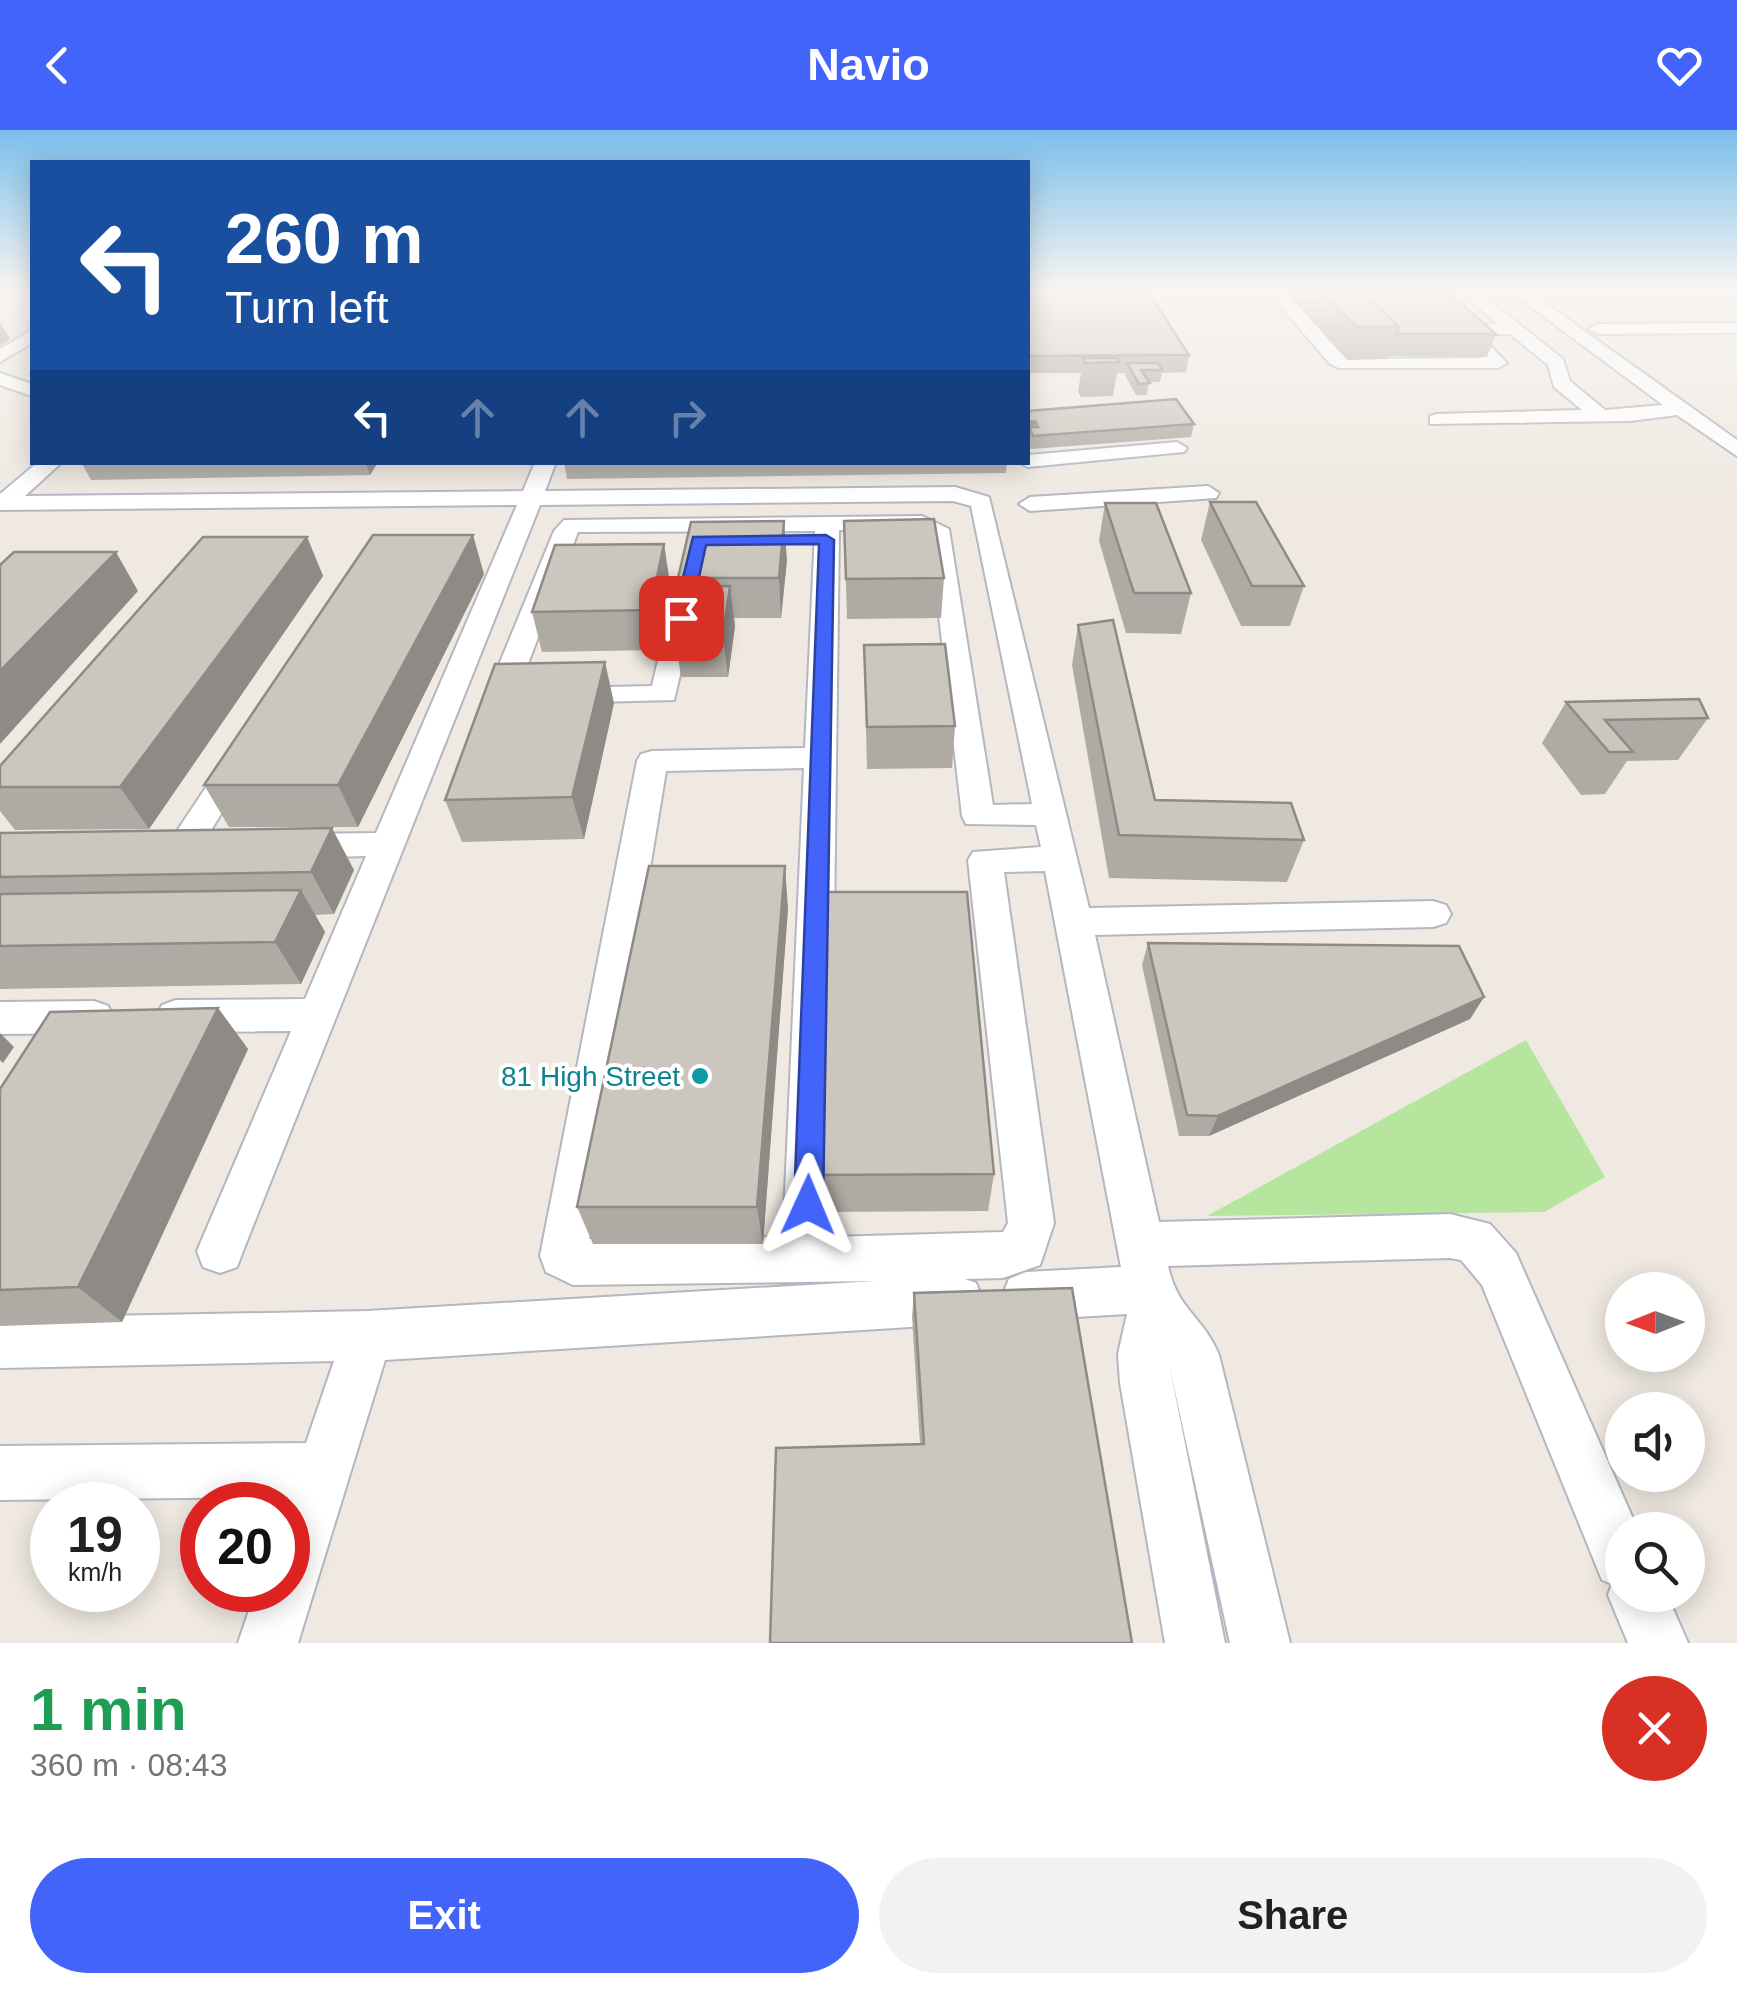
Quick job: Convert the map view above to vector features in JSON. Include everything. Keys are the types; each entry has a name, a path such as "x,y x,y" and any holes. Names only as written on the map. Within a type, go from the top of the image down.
{"street":[{"path":"1334,358 1345,364 1498,363 1492,358"},
{"path":"1551,358 1560,367 1561,383 1601,416"},
{"path":"1556,358 1617,364"},
{"path":"1608,358 1737,450"},
{"path":"1639,358 1737,427"},
{"path":"0,379 30,389"},
{"path":"1583,402 1676,406"},
{"path":"1437,420 1601,416 1676,406"},
{"path":"1030,462 1177,448"},
{"path":"2,502 48,465"},
{"path":"220,1251 545,465"},
{"path":"1026,465 1030,504"},
{"path":"2,502 955,494 975,498 982,510 1074,922 1148,1280 1143,1354 1146,1383 1195,1643"},
{"path":"982,510 1208,494"},
{"path":"486,734 569,528 696,551 909,522 933,526 940,534 1032,1222 1023,1249 1003,1255 806,1260 574,1262 563,1256 652,761 821,758"},
{"path":"806,1260 827,531"},
{"path":"500,698 664,694 696,551"},
{"path":"183,848 256,734"},
{"path":"978,816 1049,814"},
{"path":"259,846 390,844"},
{"path":"147,848 221,847"},
{"path":"951,895 987,877 1058,859"},
{"path":"816,898 855,897"},
{"path":"1074,922 1433,914"},
{"path":"0,1018 108,1025 320,1015"},
{"path":"0,1343 367,1336 1148,1280 1450,1236 1474,1240 1500,1270 1605,1520"},
{"path":"1148,1280 1198,1366 1260,1643"},
{"path":"310,1514 367,1336"},
{"path":"0,1473 324,1470"},
{"path":"268,1643 278,1612"},
{"path":"1644,1612 1658,1643"}],"green space":[{"path":"1526,1040 1605,1177 1544,1212 1207,1216"}],"building":[{"path":"1083,358 1117,358 1119,362 1085,363"},
{"path":"1127,363 1158,363 1162,370 1141,370 1150,383 1139,384"},
{"path":"1176,399 1194,424 1033,436 1030,427 1038,427 1035,421 1030,422 1030,411"},
{"path":"1210,502 1256,502 1304,586 1252,586"},
{"path":"1105,503 1156,503 1191,593 1134,593"},
{"path":"934,519 944,578 846,579 844,521"},
{"path":"784,521 779,578 678,578 691,522"},
{"path":"373,535 473,535 338,785 204,785"},
{"path":"203,537 307,537 120,787 0,787 0,766"},
{"path":"664,544 650,610 532,612 555,545"},
{"path":"14,552 116,552 0,671 0,565"},
{"path":"730,586 723,636 675,636 685,587"},
{"path":"1113,620 1155,800 1291,803 1304,840 1119,835 1078,625"},
{"path":"945,644 955,726 867,727 864,645"},
{"path":"605,662 572,797 445,800 495,664"},
{"path":"1699,699 1708,718 1605,720 1633,752 1609,752 1566,702"},
{"path":"332,828 311,872 0,877 0,833"},
{"name":"81 High Street","path":"649,866 785,866 757,1207 577,1207"},
{"path":"301,890 275,942 0,946 0,894"},
{"path":"824,892 967,892 994,1174 815,1175"},
{"path":"1148,943 1459,946 1484,997 1218,1116 1187,1115"},
{"path":"218,1008 78,1287 0,1290 0,1089 50,1012"},
{"path":"1072,1288 1132,1643 770,1643 776,1448 924,1444 914,1293"}],"place":[{"name":"81 High Street","path":"700,1076"}],"route":[{"path":"681,618 699,541 826,540 808,1205"}]}
